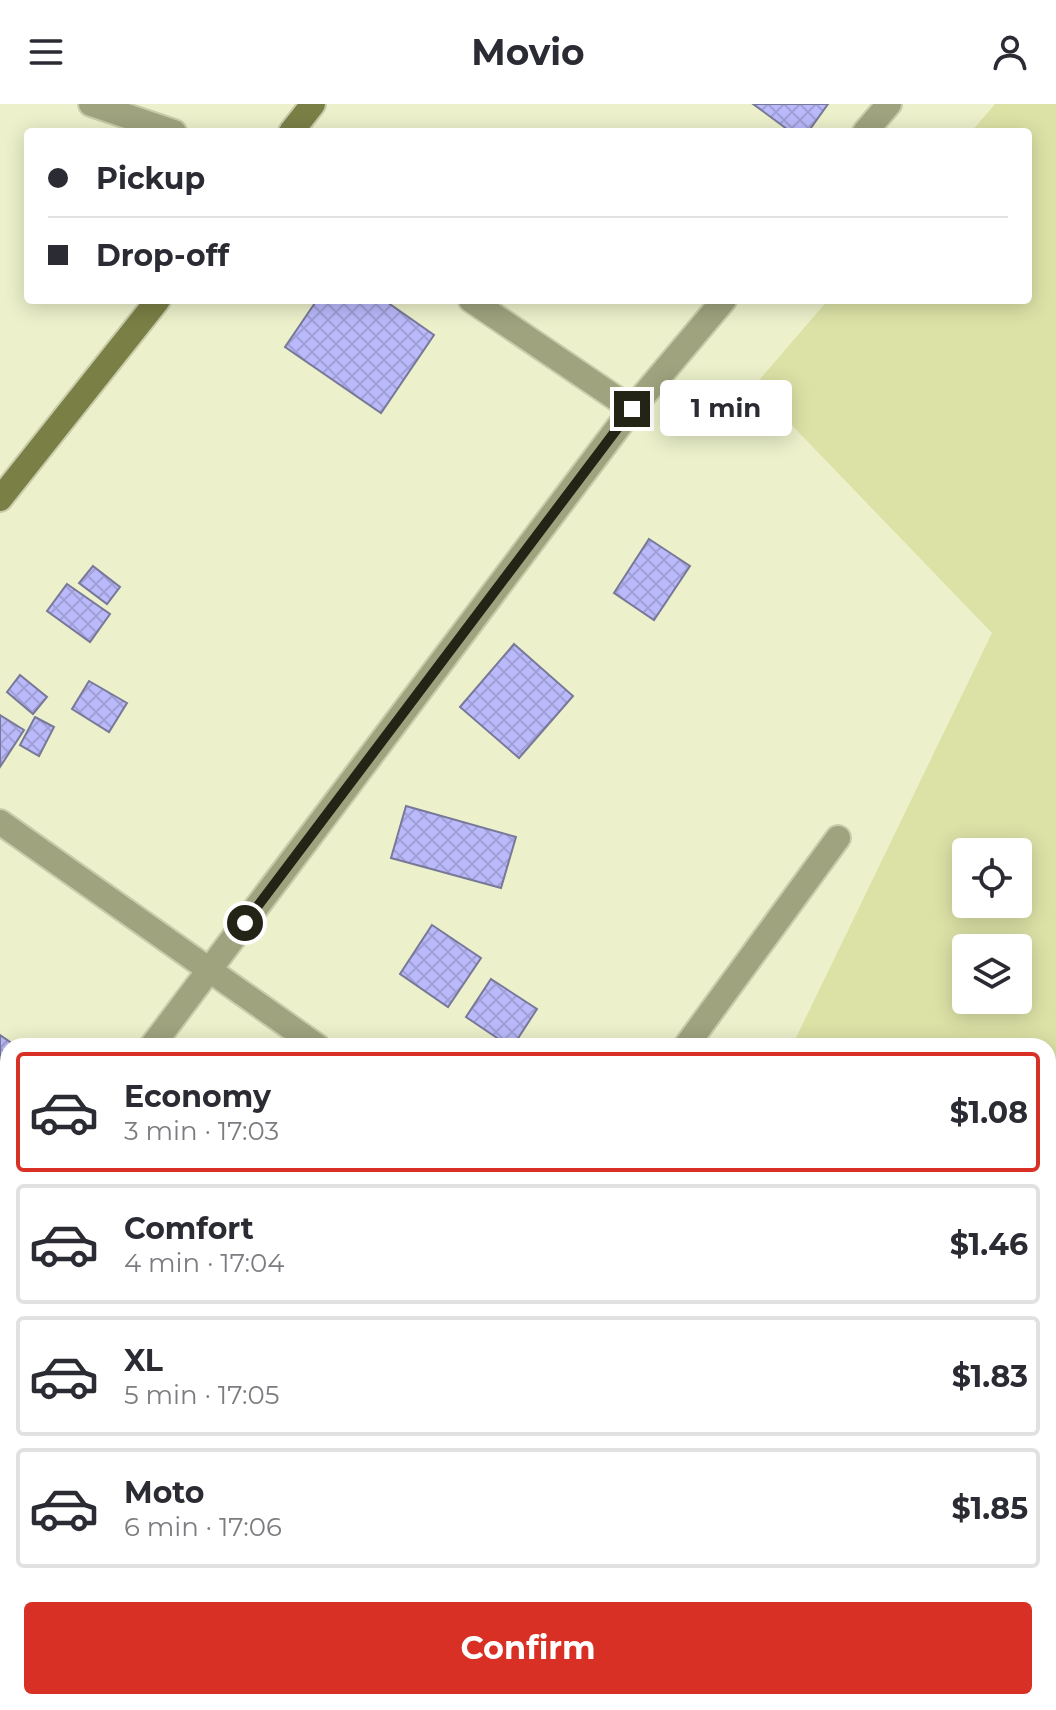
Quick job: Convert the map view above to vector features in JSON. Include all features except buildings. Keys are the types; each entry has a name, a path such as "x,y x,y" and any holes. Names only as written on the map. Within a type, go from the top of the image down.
{"main road":[{"path":"294,128 313,104"},
{"path":"0,499 155,304"}],"street":[{"path":"91,104 162,128"},
{"path":"868,128 889,104"},
{"path":"477,304 632,409"},
{"path":"158,1038 632,409 721,304"},
{"path":"0,822 305,1038"},
{"path":"692,1038 838,838"}],"green space":[{"path":"995,104 1056,104 1056,1038 796,1038 992,633 754,386 825,304 1032,304 1032,128 974,128"}],"route":[{"path":"245,923 632,409"}]}
